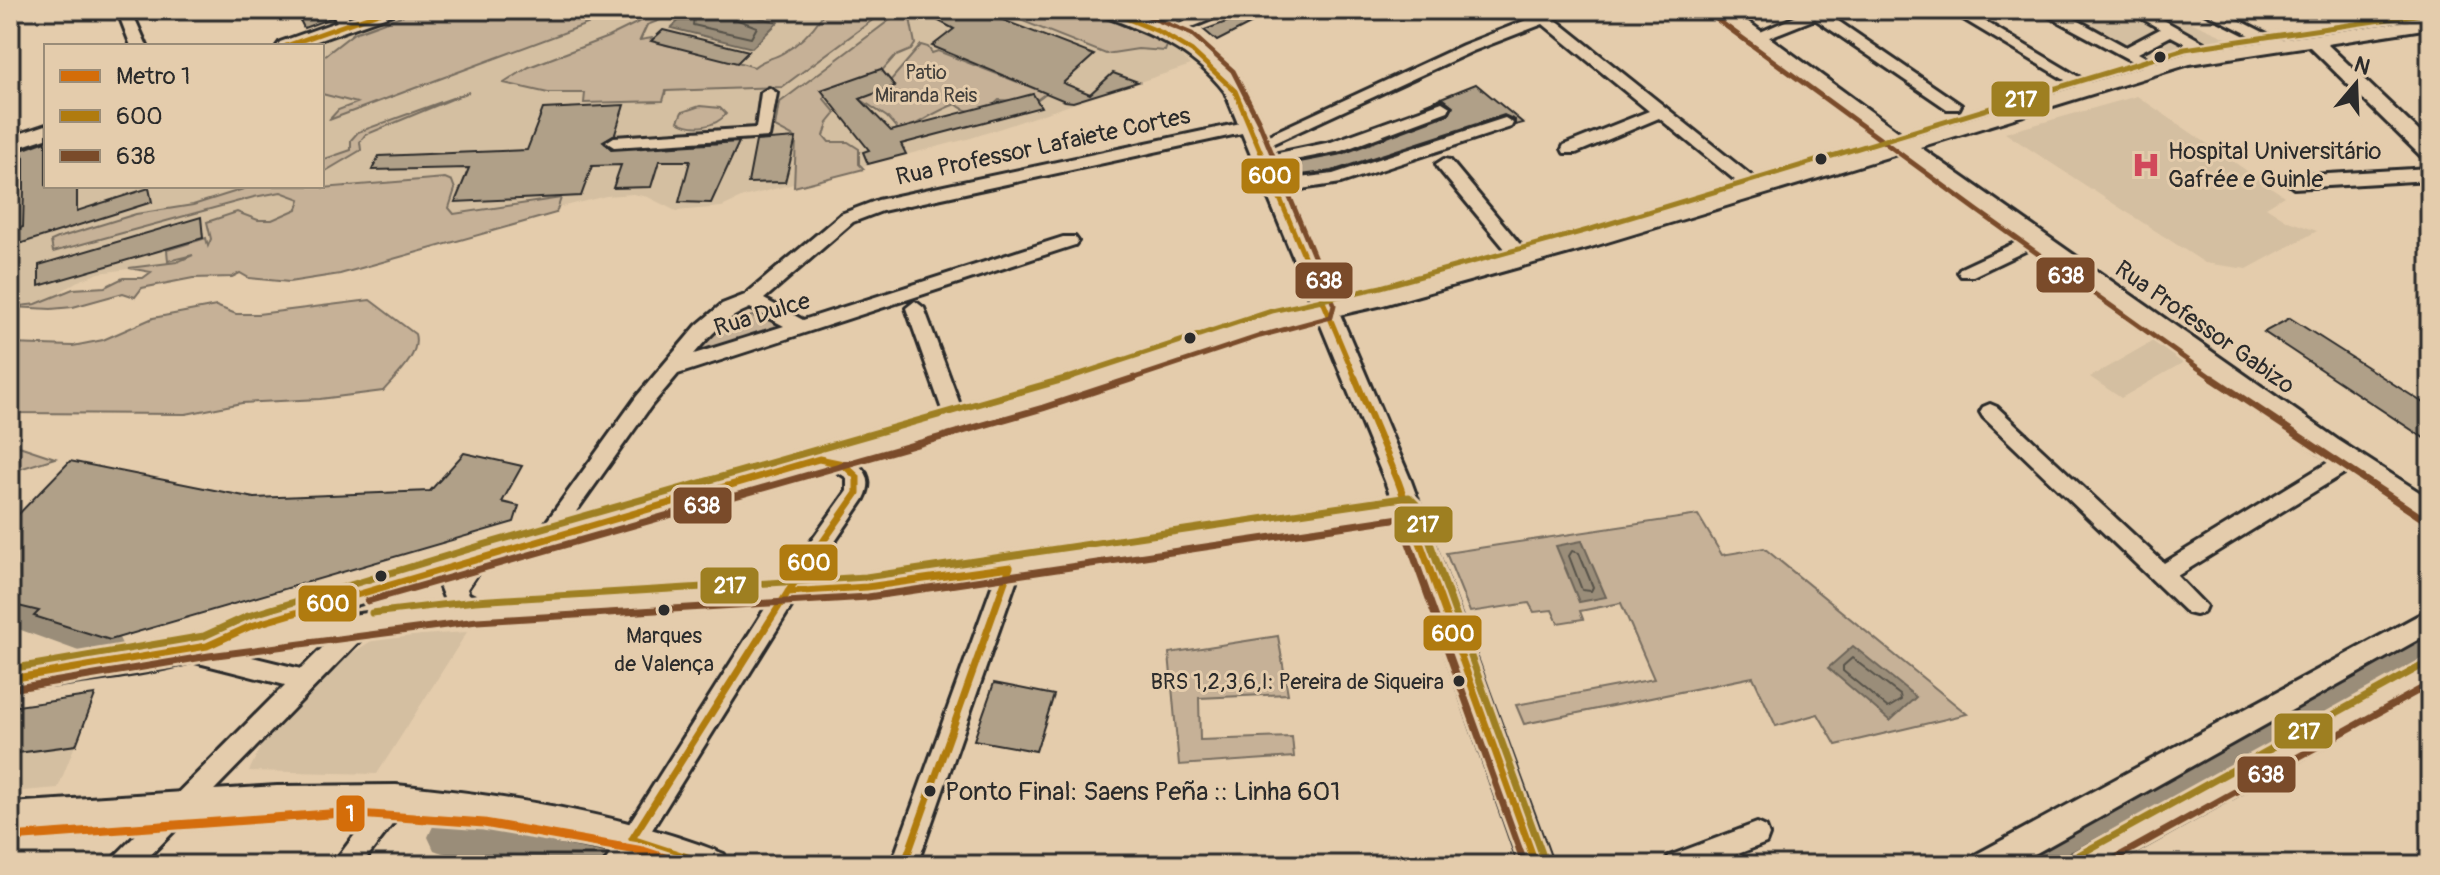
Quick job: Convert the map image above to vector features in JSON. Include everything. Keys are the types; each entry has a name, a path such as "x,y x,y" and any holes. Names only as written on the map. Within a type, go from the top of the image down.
{"main road":[{"path":"1106,10 1165,33 1201,52 1225,76 1257,143 1407,507 1536,865"},
{"path":"10,818 179,806 361,798 396,800 456,806 622,856 712,865"}],"street":[{"path":"124,10 138,44"},
{"path":"290,44 341,17 387,10"},
{"path":"1165,33 1227,10"},
{"name":"Rua Professor Gabizo","path":"1721,10 2036,239 2349,460 2430,512"},
{"path":"1955,10 2091,89"},
{"path":"2135,10 2216,54"},
{"path":"2207,10 2277,43"},
{"path":"1757,37 1814,12 1953,105"},
{"path":"2053,13 2156,69"},
{"path":"1257,143 1540,14 1758,190"},
{"path":"197,648 251,626 473,559 1040,398 1257,326 1383,297 1522,258 2156,69 2277,43 2430,23"},
{"path":"2126,53 2172,29"},
{"path":"2312,39 2430,153"},
{"path":"614,142 763,133 769,93"},
{"path":"1257,143 1335,147 1442,107"},
{"path":"1570,149 1660,112"},
{"path":"1274,187 1335,179 1505,123"},
{"path":"10,144 44,132"},
{"name":"Rua Professor Lafaiete Cortes","path":"751,300 847,218 878,206 1257,143"},
{"path":"1444,164 1522,258"},
{"path":"2294,182 2430,174"},
{"path":"1967,272 2036,239"},
{"name":"Rua Dulce","path":"668,370 1069,241"},
{"path":"546,538 668,370 704,330 729,309 751,300 803,328"},
{"path":"915,308 956,421"},
{"path":"1990,412 2195,606"},
{"path":"622,856 788,592 857,493 860,482 855,470 845,463 819,459"},
{"path":"2173,568 2349,460"},
{"path":"10,679 197,648 476,611 867,587 1407,507"},
{"path":"473,559 453,588 459,602 476,611"},
{"path":"904,865 1010,567"},
{"path":"1986,865 2430,620"},
{"path":"124,865 360,625"},
{"path":"197,648 304,680"},
{"path":"2082,865 2430,673"},
{"path":"345,865 396,800"},
{"path":"1678,865 1757,835"}],"shaded area":[{"path":"408,10 1079,10 1145,34 1177,52 1191,65 971,138 743,197 722,207 676,211 648,197 633,194 606,196 545,211 99,273 76,282 48,300 10,307 10,153 44,141 44,188 324,188 324,44 314,44"},
{"path":"2033,10 2163,10 2243,45 2138,66"},
{"name":"Hospital Universitário Gafrée e Guinle","path":"2137,96 2284,196 2266,207 2288,221 2317,231 2247,269 2205,263 2005,133"},
{"path":"2153,341 2184,362 2121,398 2090,377"},
{"path":"467,632 377,774 249,771 265,738 335,664 376,638"},
{"path":"95,695 58,788 10,792 10,707"}],"green space":[{"path":"418,10 614,10 598,20 329,120 338,110 357,103 324,95 324,56 354,33"},
{"path":"663,10 686,10 647,25 640,40 652,38 666,45 700,51 754,67 800,41 822,16 819,10 886,10 782,87 666,91 663,101 584,103 585,93 548,93 504,83 529,67 608,37"},
{"path":"903,10 915,10 910,18 915,44 911,50 894,57 879,74 825,93 824,99 836,113 828,123 824,136 829,142 848,142 859,149 859,164 864,169 794,187 796,138 775,127 779,103"},
{"path":"995,10 1083,10 1168,43 1165,51 1138,49 1106,54"},
{"name":"Patio Miranda Reis","path":"921,45 928,47 932,53 938,51 1046,93 1034,102 999,100 978,111 956,104 900,132 887,117 860,99 891,80"},
{"path":"469,92 365,135 360,142 361,150 324,172 324,159 351,150 351,140 358,132"},
{"path":"700,106 720,108 726,114 716,122 703,126 690,126 678,121 682,112"},
{"path":"445,178 452,181 455,189 449,208 454,214 561,198 556,213 340,274 289,282 249,278 240,273 232,277 193,278 142,288 135,297 123,293 73,307 12,307 36,304 73,289 105,287 123,278 143,278 151,272 129,268 177,262 193,255 168,261 167,250 206,238 208,246 211,239 207,222 237,212 258,220 272,220 297,209 300,199 281,192 254,197 53,252 51,241 58,238 136,214 193,205 247,188 324,188"},
{"path":"370,300 415,334 411,357 383,391 320,399 242,403 186,414 10,413 10,344 73,346 103,340 153,318 216,306 236,314 258,314"},
{"path":"752,316 780,323 780,330 699,356 694,353 716,328"},
{"path":"10,443 55,458 10,472"},
{"path":"1698,515 1722,555 1764,548 1967,714 1836,745 1818,714 1776,726 1753,677 1524,724 1516,705 1654,679 1621,603 1580,611 1583,619 1558,623 1552,610 1534,612 1529,603 1470,612 1446,553"},
{"path":"1278,636 1288,694 1199,698 1200,740 1292,737 1294,757 1179,765 1169,653"}],"water":[{"path":"690,10 726,10 778,22 752,48 671,28"},
{"path":"1582,541 1606,597 1579,602 1556,546"},
{"path":"1853,646 1916,697 1890,721 1828,668"}],"building":[{"path":"295,10 326,10 331,18 304,28"},
{"path":"950,10 977,10 1094,55 1063,83 1090,94 1113,73 1138,82 1073,102 1065,101 932,46 954,29 937,20"},
{"path":"1254,12 1258,20 1217,41 1204,30"},
{"path":"663,30 749,51 737,63 651,41"},
{"path":"881,69 895,86 860,99 891,131 1033,94 1041,107 901,144 906,154 868,164 863,152 869,150 821,90"},
{"path":"1476,84 1523,123 1515,125 1515,120 1504,115 1332,171 1293,176 1289,164 1342,154 1449,114 1453,106 1444,99 1421,106"},
{"path":"624,105 615,134 603,141 612,150 739,142 711,203 679,202 690,161 659,161 651,187 613,188 621,165 592,166 581,196 455,202 469,168 372,170 379,156 527,150 543,109"},
{"path":"796,138 785,182 748,183 756,141"},
{"path":"44,142 44,188 77,188 77,211 149,188 152,202 19,244 17,229 23,227 24,189 21,150"},
{"path":"201,217 203,238 39,286 39,265"},
{"path":"2290,318 2428,406 2430,442 2264,332"},
{"path":"464,453 522,466 502,502 519,506 514,522 110,640 34,616 39,611 10,604 10,523 70,461 254,498 430,491"},
{"path":"994,683 1054,695 1036,751 974,740"},
{"path":"95,695 76,745 10,754 10,707"}],"waterway":[{"path":"10,612 106,646"},
{"path":"2040,865 2430,646"},
{"path":"447,837 592,864"}],"metro line":[{"name":"1","path":"10,837 343,813 484,823 643,851 686,865"}],"transit line":[{"name":"600","path":"292,44 387,10"},
{"name":"600","path":"1106,10 1160,32 1192,51 1208,62 1235,91 1398,481 1536,865"},
{"name":"638","path":"368,601 1043,408 1260,336 1331,317 1334,305 1259,122 1233,71 1192,34 1133,10"},
{"name":"217","path":"10,669 204,636 248,616 486,544 1037,388 1272,311 1381,287 1588,230 2185,49 2429,13"},
{"name":"638","path":"1715,18 2155,338 2425,520"},
{"name":"600","path":"10,679 207,646 251,626 819,459 843,464 857,477 857,493 788,592 632,839"},
{"name":"217","path":"372,613 475,601 866,577 1409,497 1416,504 1545,862"},
{"name":"638","path":"11,689 209,656 477,621 868,597 1400,518 1525,865"},
{"name":"600","path":"788,592 867,587 1010,567"},
{"name":"600","path":"904,865 1010,567"},
{"name":"217","path":"2077,856 2425,664"},
{"name":"638","path":"2103,865 2430,684"},
{"name":"600","path":"632,839 712,865"}],"place":[{"name":"Hospital Universitário Gafrée e Guinle","path":"2146,165"},
{"name":"Marques de Valença","path":"664,610"},
{"name":"BRS 1,2,3,6,I: Pereira de Siqueira","path":"1459,681"},
{"name":"Ponto Final: Saens Peña :: Linha 601","path":"930,791"}]}
